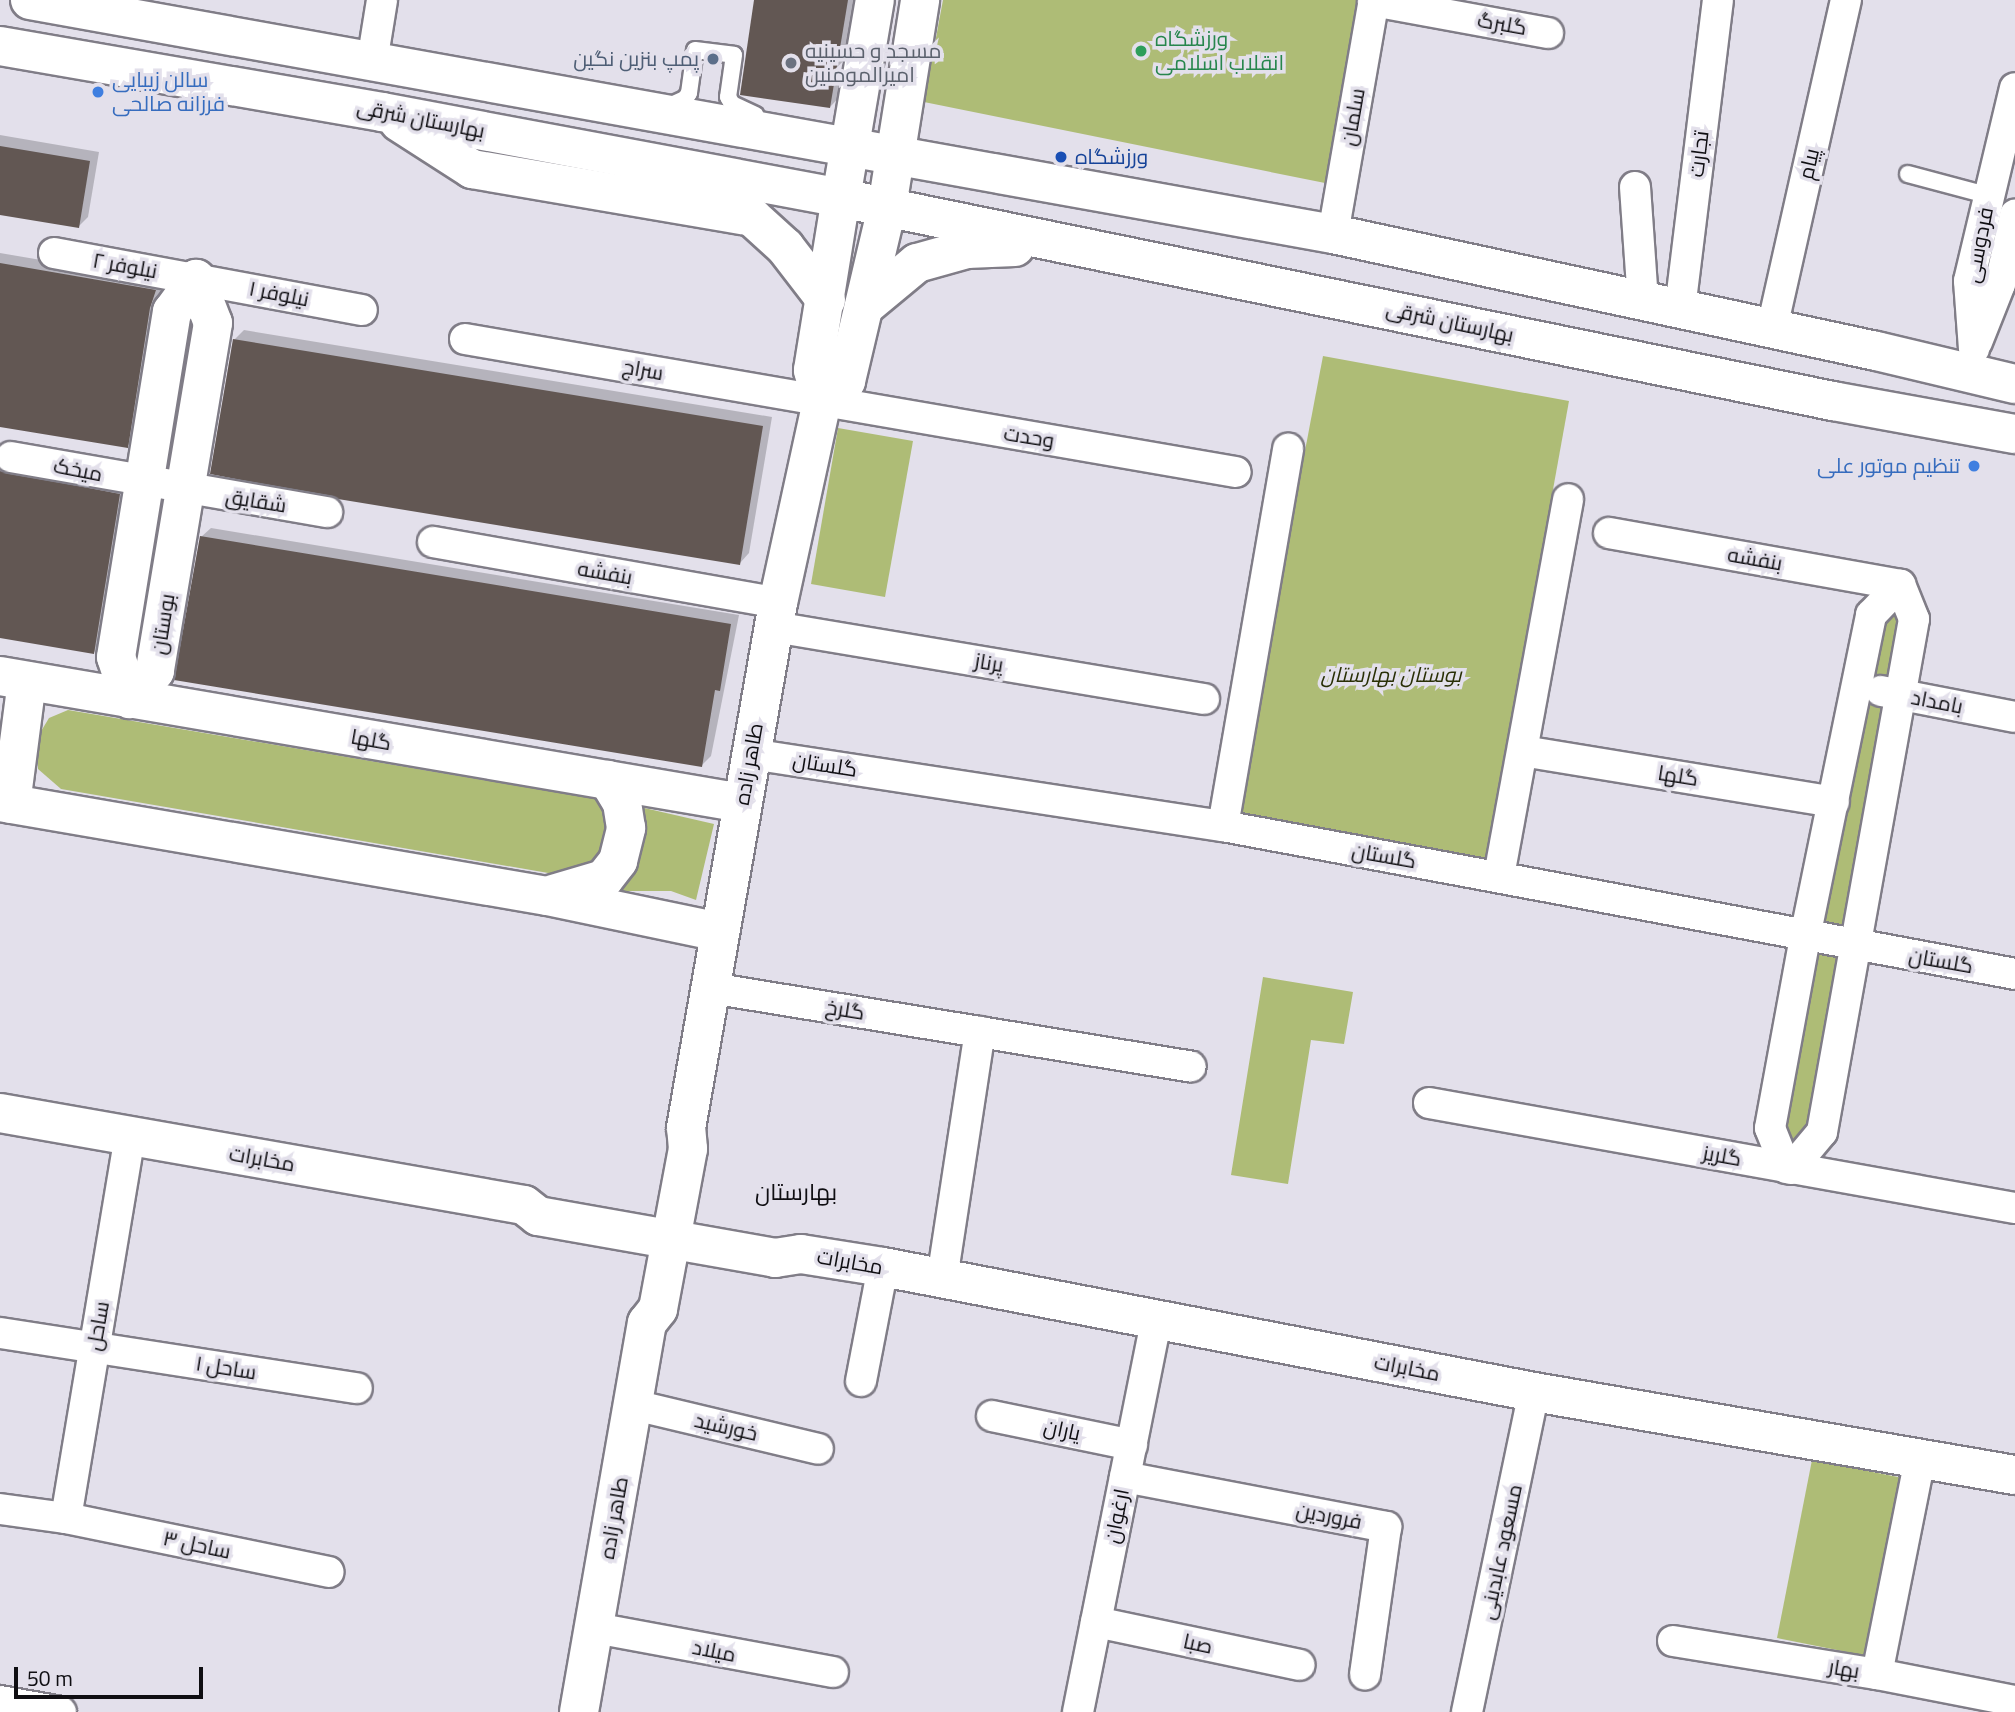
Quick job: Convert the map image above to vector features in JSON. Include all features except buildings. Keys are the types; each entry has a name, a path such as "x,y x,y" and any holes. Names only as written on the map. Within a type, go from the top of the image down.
{"main road":[{"path":"30,0 110,7 372,62 651,111 837,132 895,156 1333,234 1772,328 2015,384"},
{"path":"837,132 860,92 875,0"},
{"path":"822,402 846,381 887,207 920,0"},
{"name":"بهارستان شرقی","path":"0,46 382,112 841,198"},
{"path":"382,112 472,169 752,216 785,247 826,300"},
{"name":"طاهر زاده","path":"579,1712 648,1323 641,1308 663,1229 672,1145 686,1128 776,615 822,402 813,370 841,198 837,132"},
{"path":"841,198 887,207"},
{"name":"بهارستان شرقی","path":"887,207 1833,401 2015,434"},
{"path":"863,307 918,262 967,249 1075,245"},
{"name":"بوستان","path":"196,279 213,324 155,671 130,699 116,657 172,312 196,279"},
{"path":"1876,351 1974,349 2015,356"},
{"path":"163,366 205,372"},
{"path":"14,679 6,803 547,896 720,932"},
{"name":"گلها","path":"14,679 742,803"},
{"path":"547,896 604,879 618,861 626,828 622,803 608,780"},
{"name":"مخابرات","path":"0,1114 524,1205 540,1199 775,1258 801,1254 883,1267 1534,1392 2015,1475"}],"street":[{"path":"372,62 382,0"},
{"name":"گلبرگ","path":"1373,0 1548,33"},
{"name":"سلمان","path":"1333,234 1373,0"},
{"name":"تجارت","path":"1681,309 1718,0"},
{"name":"پیام","path":"1772,328 1846,0"},
{"name":"فردوسی","path":"1974,349 1969,281 2002,199 2015,88"},
{"path":"1635,187 1643,301"},
{"name":"فردوسی","path":"1974,349 2000,284 2015,215"},
{"name":"نیلوفر ۲","path":"54,253 196,279"},
{"name":"نیلوفر ۱","path":"196,279 362,310"},
{"name":"سراج","path":"465,339 822,402"},
{"name":"وحدت","path":"822,402 1236,472"},
{"path":"1223,826 1288,449"},
{"name":"میخک","path":"11,457 186,489"},
{"name":"شقایق","path":"186,489 327,512"},
{"path":"1499,876 1568,499"},
{"name":"بنفشه","path":"1609,533 1900,585"},
{"name":"بنفشه","path":"433,542 776,615"},
{"path":"1900,585 1914,619 1822,1132 1789,1169 1770,1128 1805,937 1871,615 1900,585"},
{"name":"پرناز","path":"776,615 1204,699"},
{"name":"بامداد","path":"1858,687 2015,717"},
{"name":"گلها","path":"1523,751 1834,802"},
{"name":"گلستان","path":"751,754 1223,826 1499,876 1805,937 2015,974"},
{"name":"گلرخ","path":"711,988 1191,1067"},
{"path":"942,1279 980,1032"},
{"name":"گلریز","path":"1429,1103 2015,1208"},
{"name":"ساحل","path":"66,1518 130,1135"},
{"path":"861,1381 883,1267"},
{"name":"ارغوان","path":"1078,1712 1156,1321"},
{"name":"ساحل ۱","path":"0,1333 357,1388"},
{"name":"مسعود عابدینی","path":"1467,1712 1534,1392"},
{"name":"خورشید","path":"634,1405 818,1449"},
{"name":"یاران","path":"992,1416 1132,1445"},
{"path":"1877,1674 1920,1459"},
{"name":"فروردین","path":"1125,1477 1386,1527 1365,1675"},
{"name":"ساحل ۳","path":"0,1508 66,1518 328,1572"},
{"name":"صبا","path":"1096,1622 1300,1665"},
{"name":"میلاد","path":"595,1628 833,1672"},
{"name":"بهار","path":"1673,1641 1877,1674 2015,1701"},
{"path":"0,1701 61,1712"}],"lane":[{"path":"651,111 685,100 689,93 695,50 734,55 728,97 732,104 747,113 837,132"},
{"path":"1908,174 2002,199"}],"green space":[{"name":"ورزشگاه انقلاب اسلامی","path":"943,0 1357,0 1325,183 924,102"},
{"name":"بوستان بهارستان","path":"1323,356 1569,401 1486,860 1236,814"},
{"path":"838,428 913,441 885,597 811,584"},
{"path":"1895,605 1905,621 1894,682 1869,677 1880,618"},
{"path":"1864,699 1889,704 1845,929 1820,924"},
{"path":"68,710 608,801 612,828 604,852 580,871 554,874 61,789 38,769 37,738 49,718"},
{"path":"640,807 714,824 696,900 671,891 613,891"},
{"path":"1815,952 1840,957 1813,1128 1795,1146 1784,1126"},
{"path":"1263,977 1353,992 1344,1044 1311,1040 1288,1184 1231,1175"},
{"path":"1812,1460 1908,1479 1872,1657 1777,1638"}],"place":[{"name":"ورزشگاه انقلاب اسلامی","path":"1141,51"},
{"name":"پمپ بنزین نگین","path":"713,59"},
{"name":"مسجد و حسینیه امیرالمومنین","path":"791,63"},
{"name":"سالن زیبایی فرزانه صالحی","path":"98,92"},
{"name":"ورزشگاه","path":"1061,157"},
{"name":"تنظیم موتور علی","path":"1974,466"}],"district":[{"name":"بهارستان","path":"796,1192"}]}
